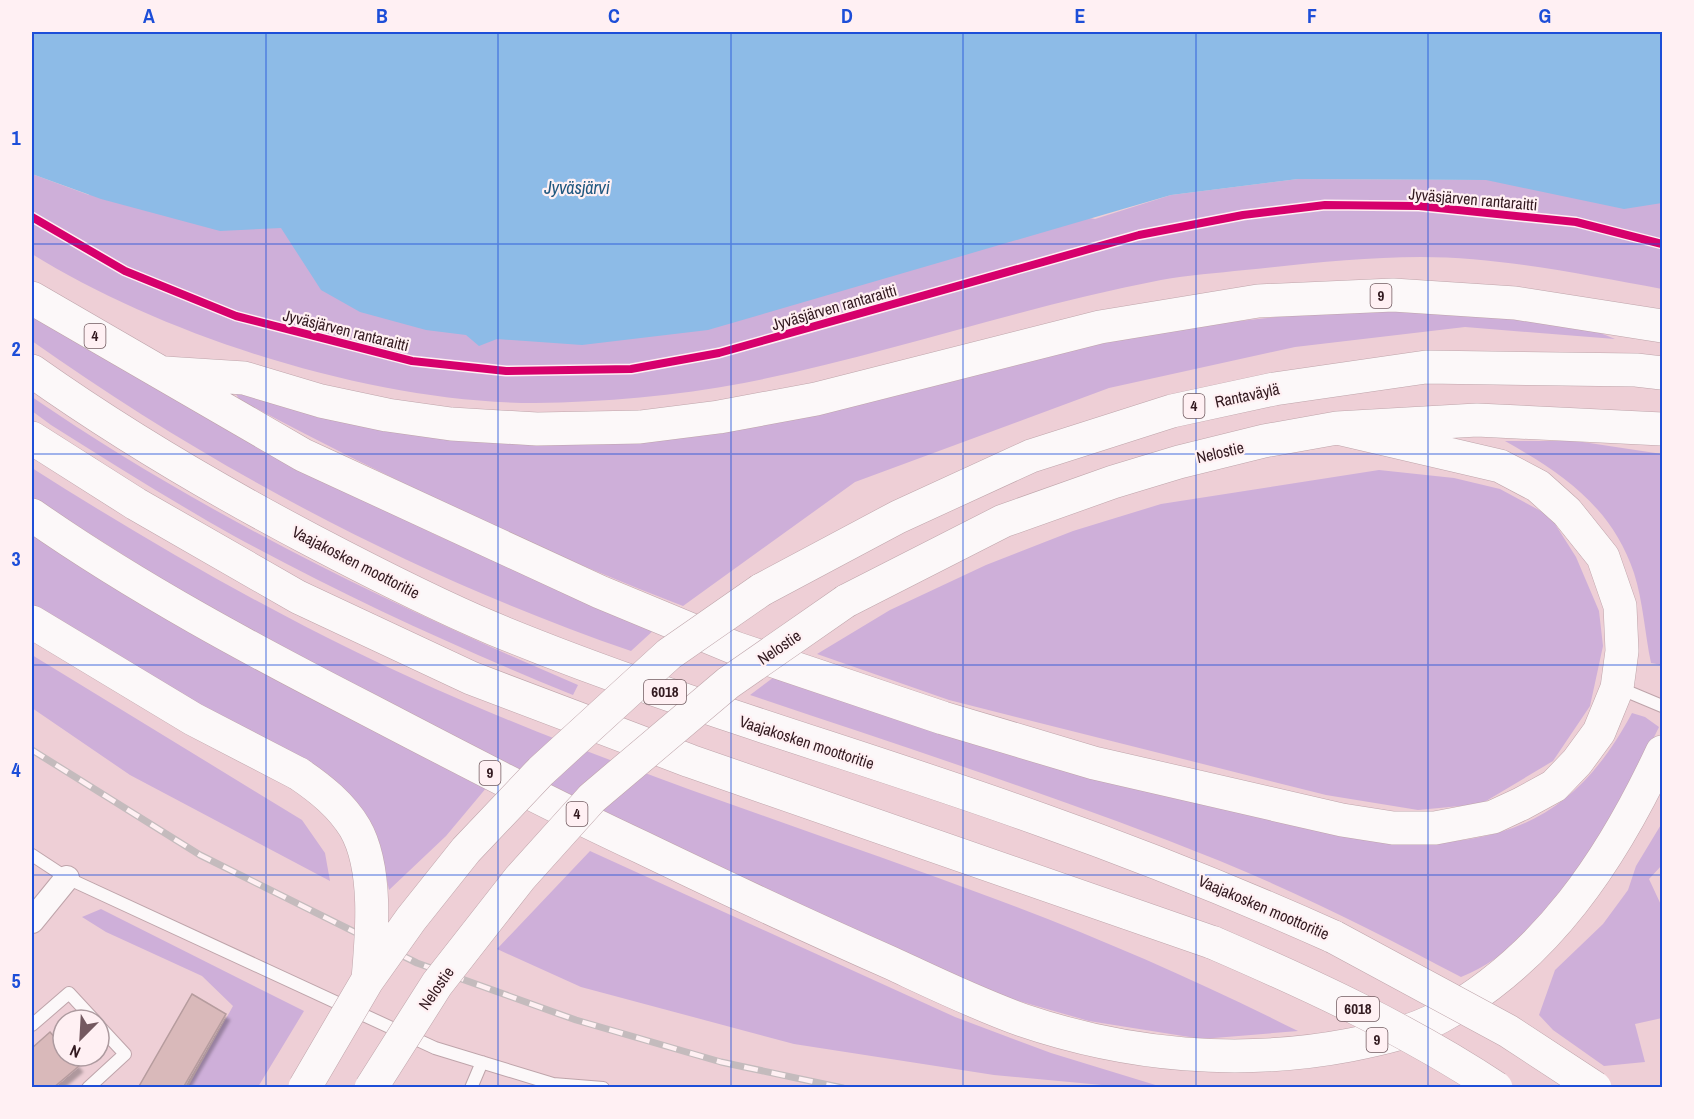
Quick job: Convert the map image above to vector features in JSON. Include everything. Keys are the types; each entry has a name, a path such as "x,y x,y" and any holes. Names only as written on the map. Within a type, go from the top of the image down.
{"highway":[{"name":"9","path":"160,372 244,378 321,401 387,415 451,424 537,429 639,427 719,417 816,399 1100,327 1258,302 1393,295 1515,303 1662,326"},
{"name":"4","path":"32,298 303,455 600,592 735,648 943,718 1094,763 1342,820 1394,828 1435,828 1493,817 1554,786 1577,762 1599,732 1617,688 1622,651 1620,606 1603,557 1567,512 1538,486 1500,466 1337,428"},
{"name":"Rantaväylä","path":"367,981 411,919 466,850 541,771 669,654 761,590 898,517 1030,456 1172,411 1274,389 1426,367 1636,370 1662,373"},
{"name":"Vaajakosken moottoritie","path":"32,371 169,460 256,511 374,573 493,629 729,716 1040,819 1209,882 1334,937 1508,1031 1595,1088"},
{"path":"1337,428 1477,420 1662,429"},
{"name":"Nelostie","path":"371,1088 437,984 520,878 592,798 728,682 846,601 1003,521 1113,482 1179,462 1264,441 1337,428"},
{"name":"6018","path":"32,438 136,504 298,597 471,678 690,761 1214,943 1310,984 1378,1019 1496,1088"},
{"name":"9","path":"32,515 76,545 268,658 549,804 783,915 1021,1020 1081,1037 1147,1050 1224,1058 1277,1056 1383,1038 1439,1018 1491,982 1535,947 1572,906 1604,863 1635,811 1662,752"},
{"name":"4","path":"32,622 193,719 299,774 341,809 356,830 364,854 372,918 367,981 305,1087"}],"street":[{"path":"32,921 68,878"}],"lane":[{"path":"1617,688 1662,706"},
{"path":"32,855 68,878 435,1048 553,1084 603,1088"},
{"path":"52,1008 69,993 83,1008"},
{"path":"32,1025 51,1009"},
{"path":"111,1039 125,1054 111,1067"},
{"path":"471,1088 482,1062"},
{"path":"88,1088 110,1068"}],"shaded area":[{"path":"32,32 1095,219 1171,195 1298,179 1485,180 1662,32 1662,289 1481,260 1421,257 1333,261 1161,280 1056,304 797,372 666,395 614,400 535,403 473,400 408,392 341,378 274,360 208,338 145,313 86,285 32,254 32,174 89,195"},
{"path":"1438,310 1581,325 1615,339 1465,327 1295,347 1109,388 855,482 683,606 626,584 458,510 240,400 235,393 243,392 453,439 1054,353 1193,326 1323,312"},
{"path":"32,314 293,464 436,535 655,629 631,651 474,590 320,517 173,434 32,341"},
{"path":"32,397 163,480 298,554 437,622 578,685 573,695 401,620 317,580 234,536 51,425 32,411"},
{"path":"1505,441 1576,441 1662,454 1662,665 1651,663 1634,573 1613,529 1583,494 1565,479"},
{"path":"32,468 188,563 242,593 350,649 461,700 594,754 931,875 1112,945 1298,1031 1202,1039 1089,1021 977,989 568,797 274,643 182,592 32,497"},
{"path":"1379,470 1454,478 1500,489 1550,516 1576,557 1599,611 1603,646 1590,706 1553,761 1481,804 1418,810 1326,795 949,700 817,654 890,610 986,565 1073,531 1161,504"},
{"path":"32,535 143,603 256,667 487,787 446,836 389,890 381,853 101,648 32,604"},
{"path":"32,655 302,820 325,853 330,881 130,775 32,708"},
{"path":"778,674 1394,844 1472,839 1506,830 1536,818 1563,800 1588,777 1610,749 1632,713 1645,717 1659,727 1603,833 1553,904 1524,935 1494,960 1461,977 1342,916 1220,861 1045,795 750,695"},
{"path":"1662,823 1662,865 1649,879 1662,907 1662,1018 1635,1024 1645,1062 1604,1066 1553,1030 1539,1015 1555,970 1603,924 1628,890 1636,866"},
{"path":"590,851 955,1017 1051,1053 1162,1087 1123,1087 994,1075 794,1044 581,987 497,949"},
{"path":"101,909 304,1011 258,1087 188,1087 233,1006 202,976 106,932 82,917"}],"water":[{"name":"Jyväsjärvi","path":"32,32 1662,32 1662,203 1624,209 1486,180 1298,179 1171,195 708,330 582,345 497,339 479,346 466,335 426,330 360,312 321,290 281,228 220,231 101,199 32,174"}],"building":[{"path":"192,994 226,1014 183,1088 138,1088"},
{"path":"50,1032 51,1068 77,1068 53,1088 32,1088 32,1048"}],"railway":[{"path":"32,750 200,855 417,963 576,1020 721,1062 843,1088"}],"cycle path":[{"name":"Jyväsjärven rantaraitti","path":"32,217 125,271 236,316 412,361 506,371 631,369 719,353 1139,235 1243,215 1325,205 1419,206 1576,222 1662,244"}]}
